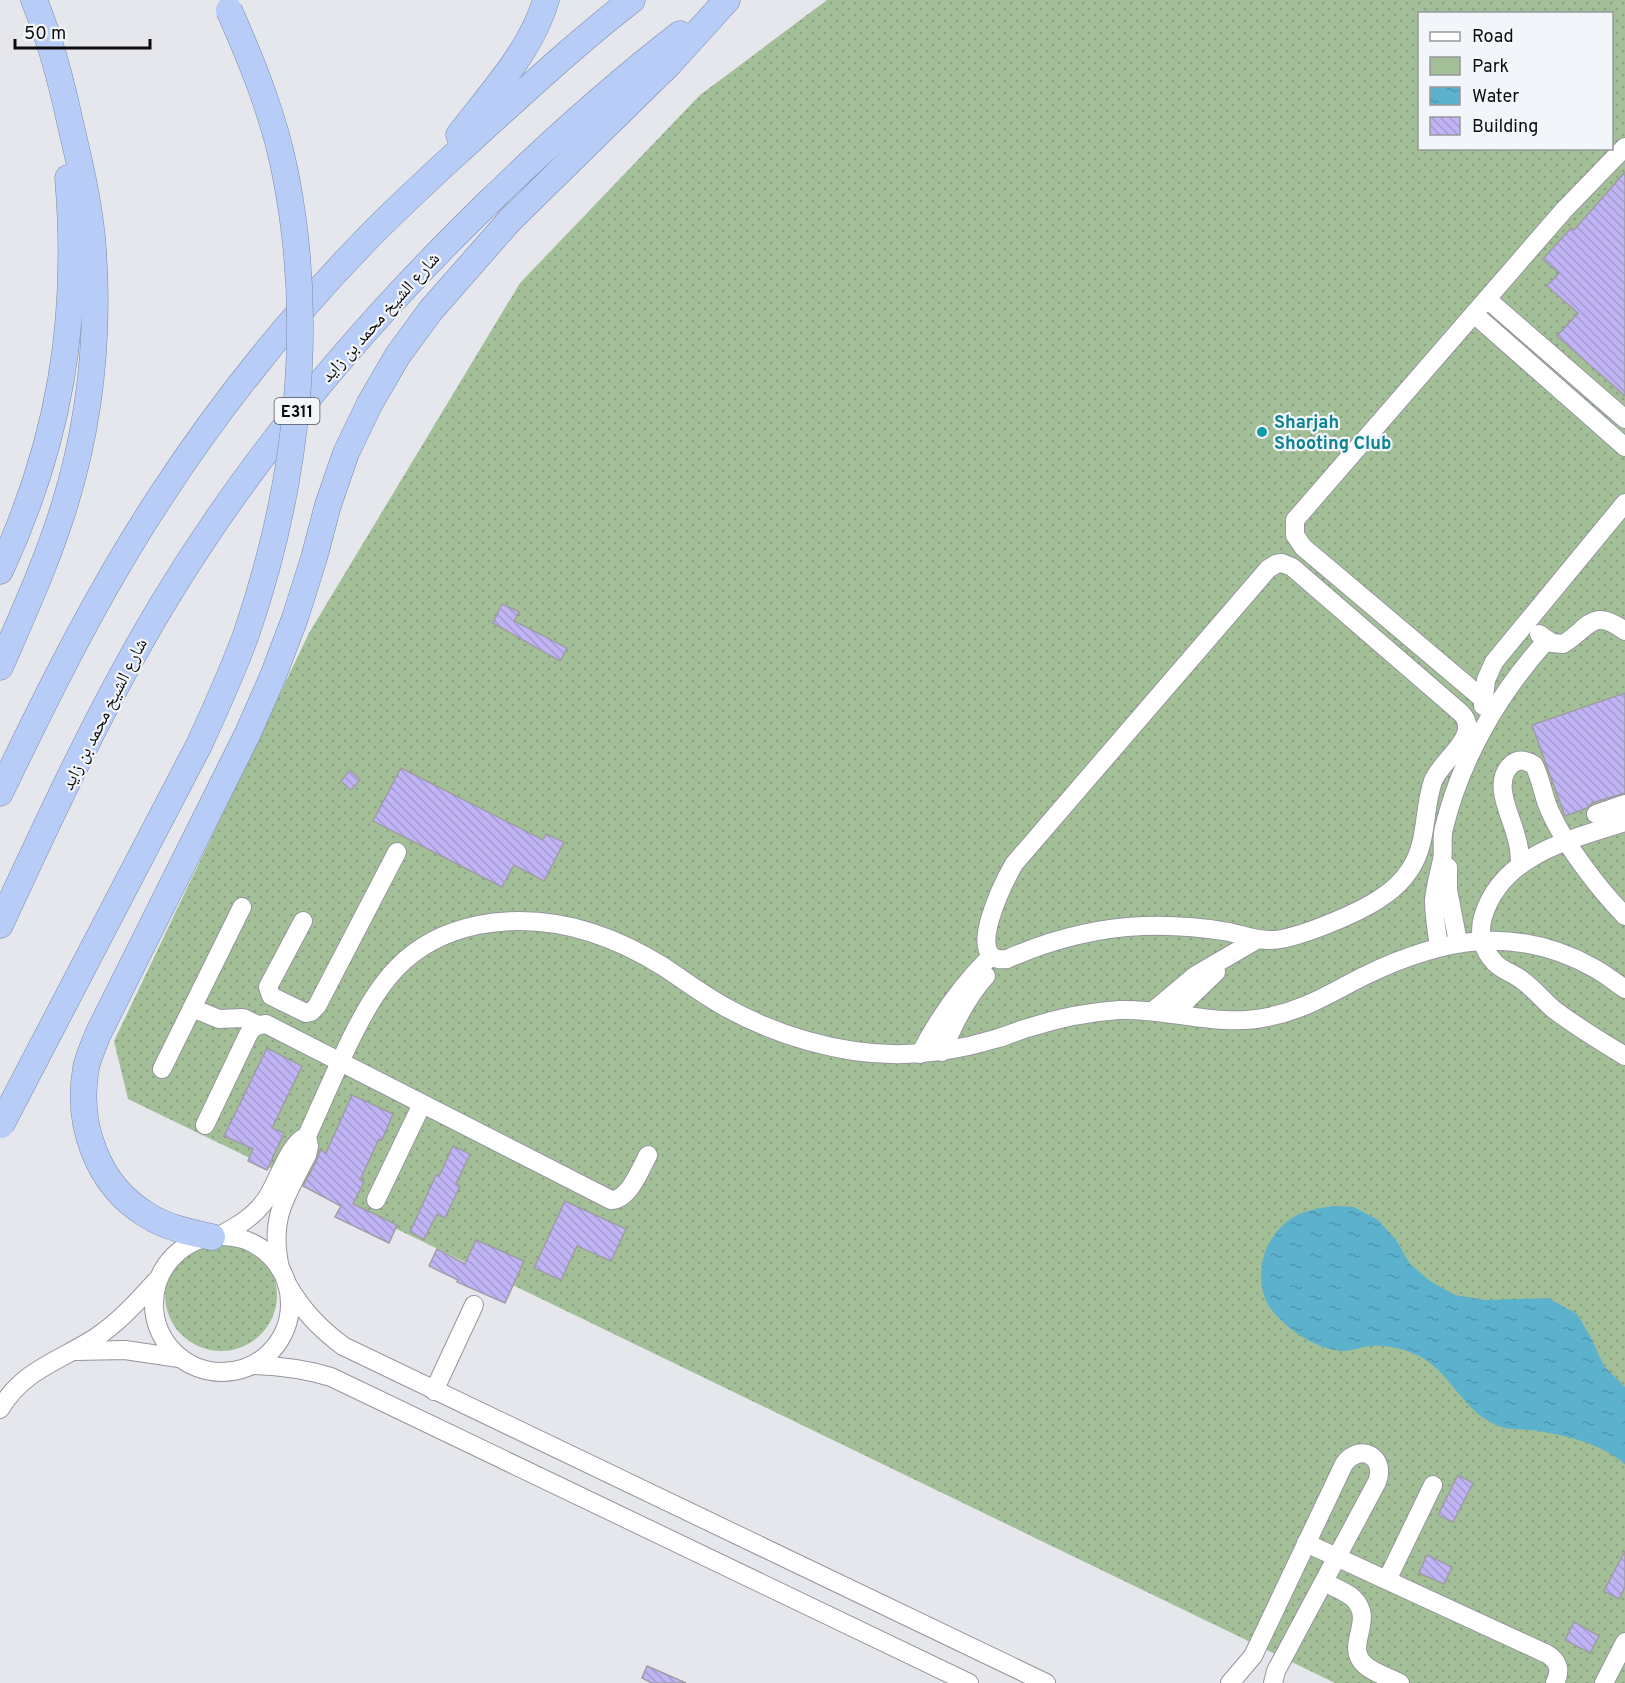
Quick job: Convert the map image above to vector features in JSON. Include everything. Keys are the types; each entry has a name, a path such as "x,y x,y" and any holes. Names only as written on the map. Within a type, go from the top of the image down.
{"highway":[{"path":"0,667 46,558 65,506 79,453 92,368 95,291 92,237 84,183 60,76 34,0"},
{"path":"420,187 519,56 534,31 546,0"},
{"path":"0,793 38,715 116,569 205,432 254,367 306,304 420,187 562,57 632,0"},
{"path":"215,1236 178,1230 147,1215 120,1194 100,1166 87,1134 82,1100 86,1066 98,1034 256,714 295,618 314,558 327,505 346,453 370,403 398,355 431,310 510,220 662,72 726,0"},
{"name":"شارع الشيخ محمد بن زايد","path":"0,925 82,752 130,659 210,530 299,408 358,337 413,277 533,159 598,101 726,0"},
{"path":"0,1126 199,745 225,690 262,585 279,517 295,417 301,340 300,284 295,227 285,171 270,116 252,62 226,3"},
{"path":"0,571 36,486 50,438 68,339 72,290 72,240 60,76"}],"street":[{"path":"1483,699 1298,542 1295,535 1295,520 1564,210 1625,147"},
{"path":"1487,299 1625,419"},
{"path":"1474,314 1625,447"},
{"path":"1439,947 1434,901 1442,858 1443,831 1460,780 1486,724 1483,699 1486,680 1494,662 1625,503"},
{"path":"920,1054 935,1025 958,992 995,958 1070,936 1120,927 1198,927 1264,940 1297,936 1382,897 1398,884 1411,868 1420,850 1428,800 1437,771 1464,739 1468,725 1464,716 1292,567 1282,563 1272,566 1014,864 995,904 989,925 987,951 995,958"},
{"path":"1526,623 1552,643 1563,644 1585,624 1602,620 1610,621 1625,631"},
{"path":"1482,731 1512,683 1547,640"},
{"path":"1520,864 1518,844 1503,792 1503,781 1512,765 1519,760 1527,760 1534,765 1549,808 1568,841 1597,884 1625,916"},
{"path":"1596,814 1625,804"},
{"path":"1521,978 1508,973 1496,964 1487,953 1481,940 1481,923 1486,906 1495,890 1520,864 1551,847 1625,822"},
{"path":"1443,831 1451,908 1458,942"},
{"path":"303,921 268,987 271,996 306,1013 318,1006 397,852"},
{"path":"162,1069 242,907"},
{"path":"0,1409 19,1384 34,1371 95,1337 119,1320 159,1278 168,1263 180,1250 195,1242 236,1228 250,1217 274,1188 295,1144 307,1136 366,1007 387,978 413,953 444,935 479,925 517,921 555,923 593,932 628,946 724,1007 758,1024 831,1047 868,1053 942,1052 998,1039 1058,1019 1121,1010 1153,1011 1199,1019 1232,1021 1265,1018 1297,1010 1328,997 1360,978 1395,962 1458,942 1481,940 1534,945 1565,954 1595,968 1625,988"},
{"path":"1176,1014 1188,999 1217,972 1264,940"},
{"path":"1153,1011 1196,975 1264,940"},
{"path":"1501,941 1521,978 1553,1008 1587,1034 1625,1056"},
{"path":"942,1052 952,1026 995,958"},
{"path":"278,1029 289,1006"},
{"path":"192,1008 219,1019 243,1018 258,1025"},
{"path":"205,1125 248,1035 258,1025 266,1024 611,1200 617,1200 626,1194 648,1155"},
{"path":"376,1200 422,1104"},
{"path":"159,1278 153,1299 155,1321 164,1341 179,1358 196,1368 215,1372 235,1371 253,1365 269,1354 281,1339 288,1322 290,1302 276,1249 276,1229 280,1210 307,1155 309,1146 307,1136"},
{"path":"215,1236 237,1238 254,1244 269,1255 308,1315 321,1329 343,1346 1046,1683"},
{"path":"434,1391 474,1305"},
{"path":"70,1352 125,1350 179,1358"},
{"path":"253,1365 306,1369 331,1377 969,1683"},
{"path":"1230,1683 1253,1656 1344,1464 1349,1457 1357,1453 1366,1453 1374,1458 1381,1474 1276,1671 1273,1683"},
{"path":"1387,1580 1433,1485"},
{"path":"1306,1543 1547,1654 1557,1664 1555,1683"},
{"path":"1324,1582 1353,1598 1359,1607 1363,1618 1356,1648 1361,1662 1400,1683"},
{"path":"1604,1683 1625,1642"}],"green space":[{"path":"827,0 1625,0 1625,1683 1335,1683 128,1099 114,1041 309,633 520,283 700,95"},
{"path":"221,1239 242,1244 260,1256 272,1274 277,1295 272,1316 260,1334 242,1346 221,1351 200,1346 182,1334 170,1316 165,1295 170,1274 182,1256 200,1244"}],"water":[{"path":"1336,1206 1354,1207 1378,1220 1396,1240 1410,1264 1430,1281 1455,1295 1484,1300 1548,1298 1577,1314 1604,1366 1625,1387 1625,1464 1593,1445 1569,1437 1532,1430 1509,1429 1496,1425 1475,1411 1433,1365 1415,1354 1399,1348 1379,1346 1347,1351 1334,1350 1303,1338 1285,1324 1266,1302 1263,1293 1261,1274 1267,1247 1277,1231 1299,1214"}],"building":[{"path":"1625,172 1625,396 1557,336 1578,313 1547,286 1559,273 1543,259 1571,228 1574,230"},
{"path":"502,604 519,612 514,621 567,648 560,661 493,623"},
{"path":"1625,693 1625,793 1592,803 1587,808 1565,816 1532,725"},
{"path":"401,768 543,840 546,834 564,842 544,881 514,865 502,887 373,821"},
{"path":"350,770 360,780 351,790 341,781"},
{"path":"267,1048 302,1066 272,1128 284,1133 267,1170 248,1161 253,1149 224,1136"},
{"path":"352,1095 393,1114 360,1180 364,1182 353,1204 397,1225 389,1243 335,1217 341,1206 303,1186 320,1150 326,1153"},
{"path":"453,1146 470,1154 456,1184 460,1186 445,1218 437,1214 424,1239 410,1232 436,1175 439,1176"},
{"path":"565,1201 626,1229 611,1261 577,1246 561,1280 534,1268"},
{"path":"476,1240 524,1261 505,1303 457,1282 458,1280 429,1266 437,1249 465,1264"},
{"path":"1458,1475 1473,1483 1453,1522 1438,1515"},
{"path":"1625,1551 1625,1587 1619,1599 1604,1591"},
{"path":"1427,1555 1452,1567 1444,1584 1419,1573"},
{"path":"1574,1622 1599,1636 1590,1653 1565,1640"},
{"path":"647,1666 686,1683 652,1683 642,1678"}],"place":[{"name":"Sharjah Shooting Club","path":"1262,432"}]}
